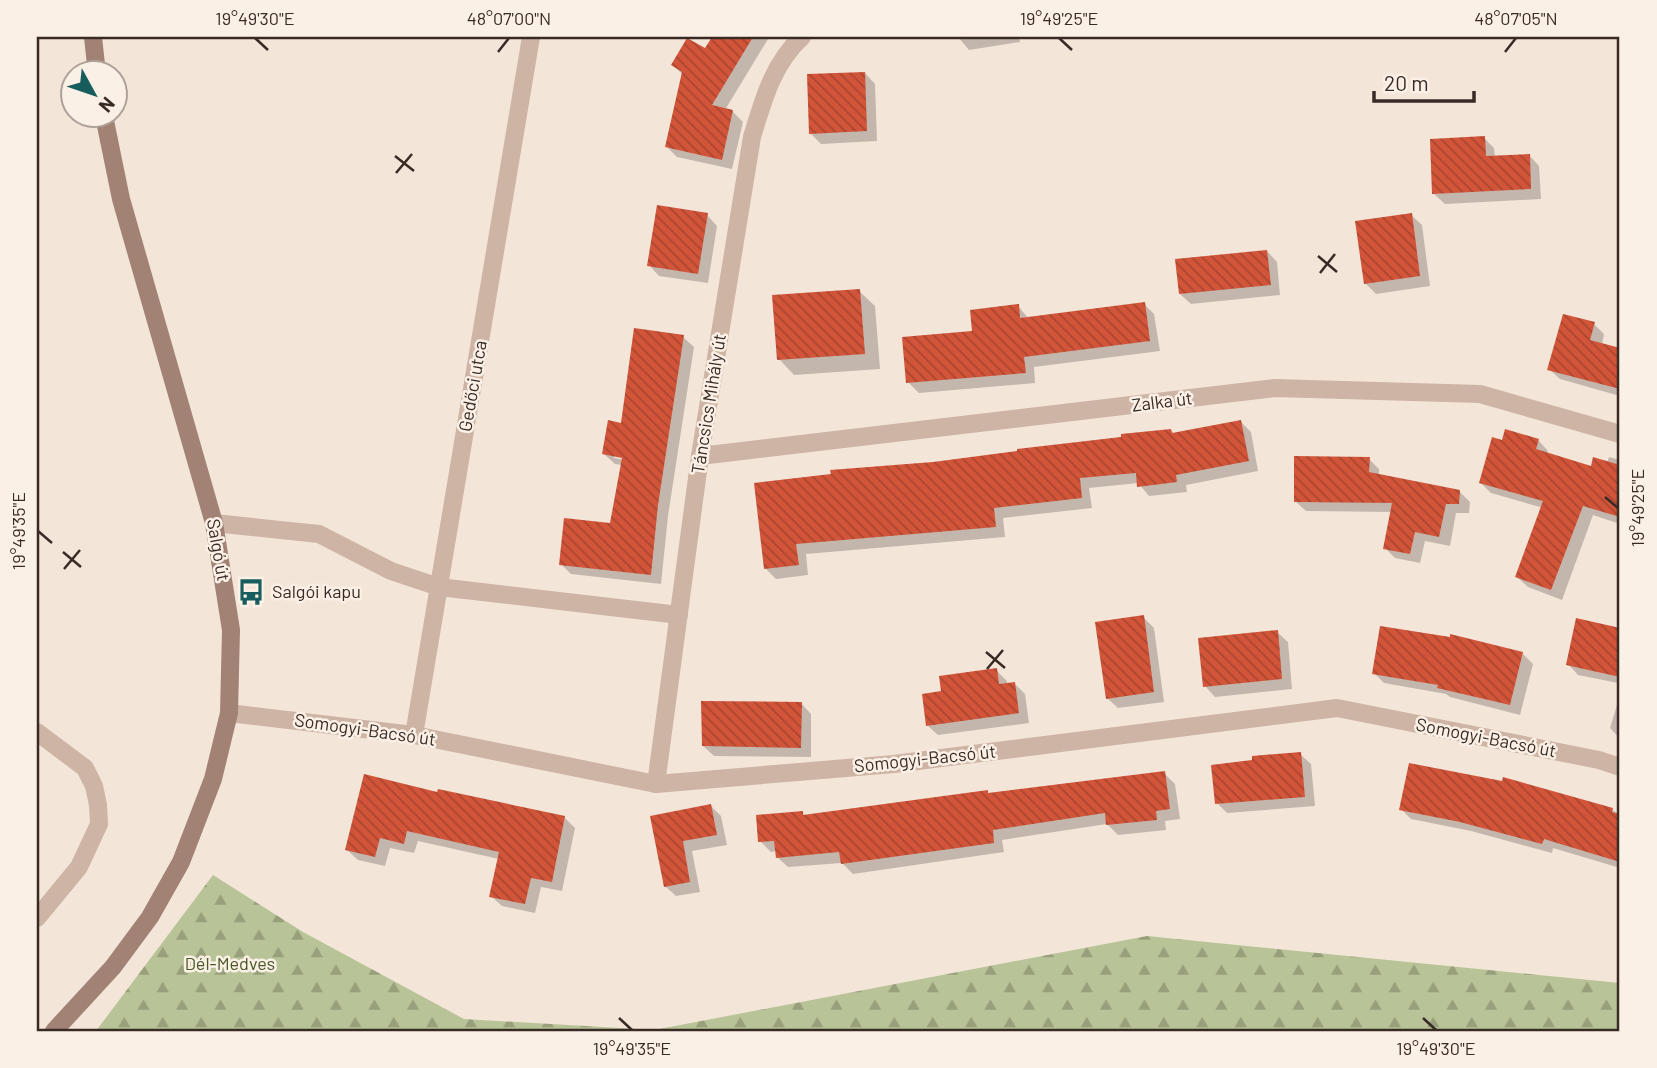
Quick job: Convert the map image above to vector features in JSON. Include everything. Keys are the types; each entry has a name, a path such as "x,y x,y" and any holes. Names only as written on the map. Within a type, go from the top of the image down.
{"main road":[{"path":"93,37 95,60"},
{"name":"Salgó út","path":"54,1031 113,967 150,917 181,863 213,779 229,713 231,630 214,523 121,199 107,130"}],"street":[{"name":"Gedőci utca","path":"414,735 531,37"},
{"name":"Táncsics Mihály út","path":"656,784 700,456 752,137 767,86 795,43 802,37"},
{"name":"Zalka út","path":"700,456 1275,388 1480,394 1620,434"},
{"path":"214,523 319,534 391,571 439,587 679,615"},
{"name":"Somogyi-Bacsó út","path":"229,713 414,735 656,784 894,764 1337,708 1599,760 1620,767"},
{"path":"37,732 85,768 94,786 99,824 79,867 37,918"}],"green space":[{"name":"Dél-Medves","path":"213,875 303,932 464,1019 654,1030 1147,936 1620,983 1620,1031 96,1031"}],"building":[{"path":"712,37 753,37 712,105 733,110 722,160 665,147 682,72 671,65 687,38 705,48"},
{"path":"865,72 867,131 809,134 807,74"},
{"path":"1485,136 1486,156 1530,154 1531,189 1432,194 1430,139"},
{"path":"657,205 708,213 698,274 647,266"},
{"path":"1412,213 1420,276 1364,284 1355,221"},
{"path":"1267,250 1271,285 1179,294 1175,259"},
{"path":"860,289 865,354 777,360 772,295"},
{"path":"1145,302 1150,341 1024,357 1026,373 906,383 902,337 972,331 970,310 1019,304 1020,318"},
{"path":"1563,314 1595,322 1590,340 1620,348 1620,389 1547,370"},
{"path":"634,328 684,335 658,505 651,575 559,565 564,518 610,523 622,458 602,454 608,420 621,423"},
{"path":"1241,420 1249,461 1176,475 1177,482 1137,487 1136,473 1080,478 1082,498 994,508 996,527 796,544 799,565 764,569 754,483 831,474 830,470 933,462 1017,451 1121,437 1121,434 1171,429 1172,433"},
{"path":"1505,429 1539,439 1536,449 1591,466 1593,457 1620,465 1620,517 1583,506 1551,590 1515,577 1543,501 1479,483 1492,437 1502,440"},
{"path":"1294,456 1370,457 1369,472 1460,490 1459,504 1446,504 1439,537 1415,532 1410,554 1383,549 1392,503 1294,502"},
{"path":"1144,615 1154,692 1106,699 1095,622"},
{"path":"1576,618 1620,628 1620,677 1566,665"},
{"path":"1380,626 1450,637 1450,634 1523,652 1510,705 1437,688 1438,685 1372,674"},
{"path":"1278,630 1282,679 1203,687 1198,638"},
{"path":"997,668 999,684 1015,682 1019,713 926,726 922,694 941,691 939,676"},
{"path":"701,701 802,702 801,748 702,746"},
{"path":"1301,752 1305,797 1215,804 1211,765 1252,760 1252,756"},
{"path":"1409,763 1502,781 1503,777 1613,808 1612,812 1620,814 1620,862 1544,839 1542,844 1460,822 1399,810"},
{"path":"1165,771 1170,809 1156,811 1157,820 1106,825 1105,813 993,830 994,843 841,864 839,852 776,858 774,841 758,842 756,815 803,811 803,815 988,790 988,793"},
{"path":"364,774 437,792 438,789 565,816 552,882 531,878 525,904 489,897 499,852 407,831 404,844 380,838 375,857 345,850"},
{"path":"711,804 717,835 683,841 690,882 664,887 650,816"}],"place":[{"name":"Salgói kapu","path":"251,592"}]}
